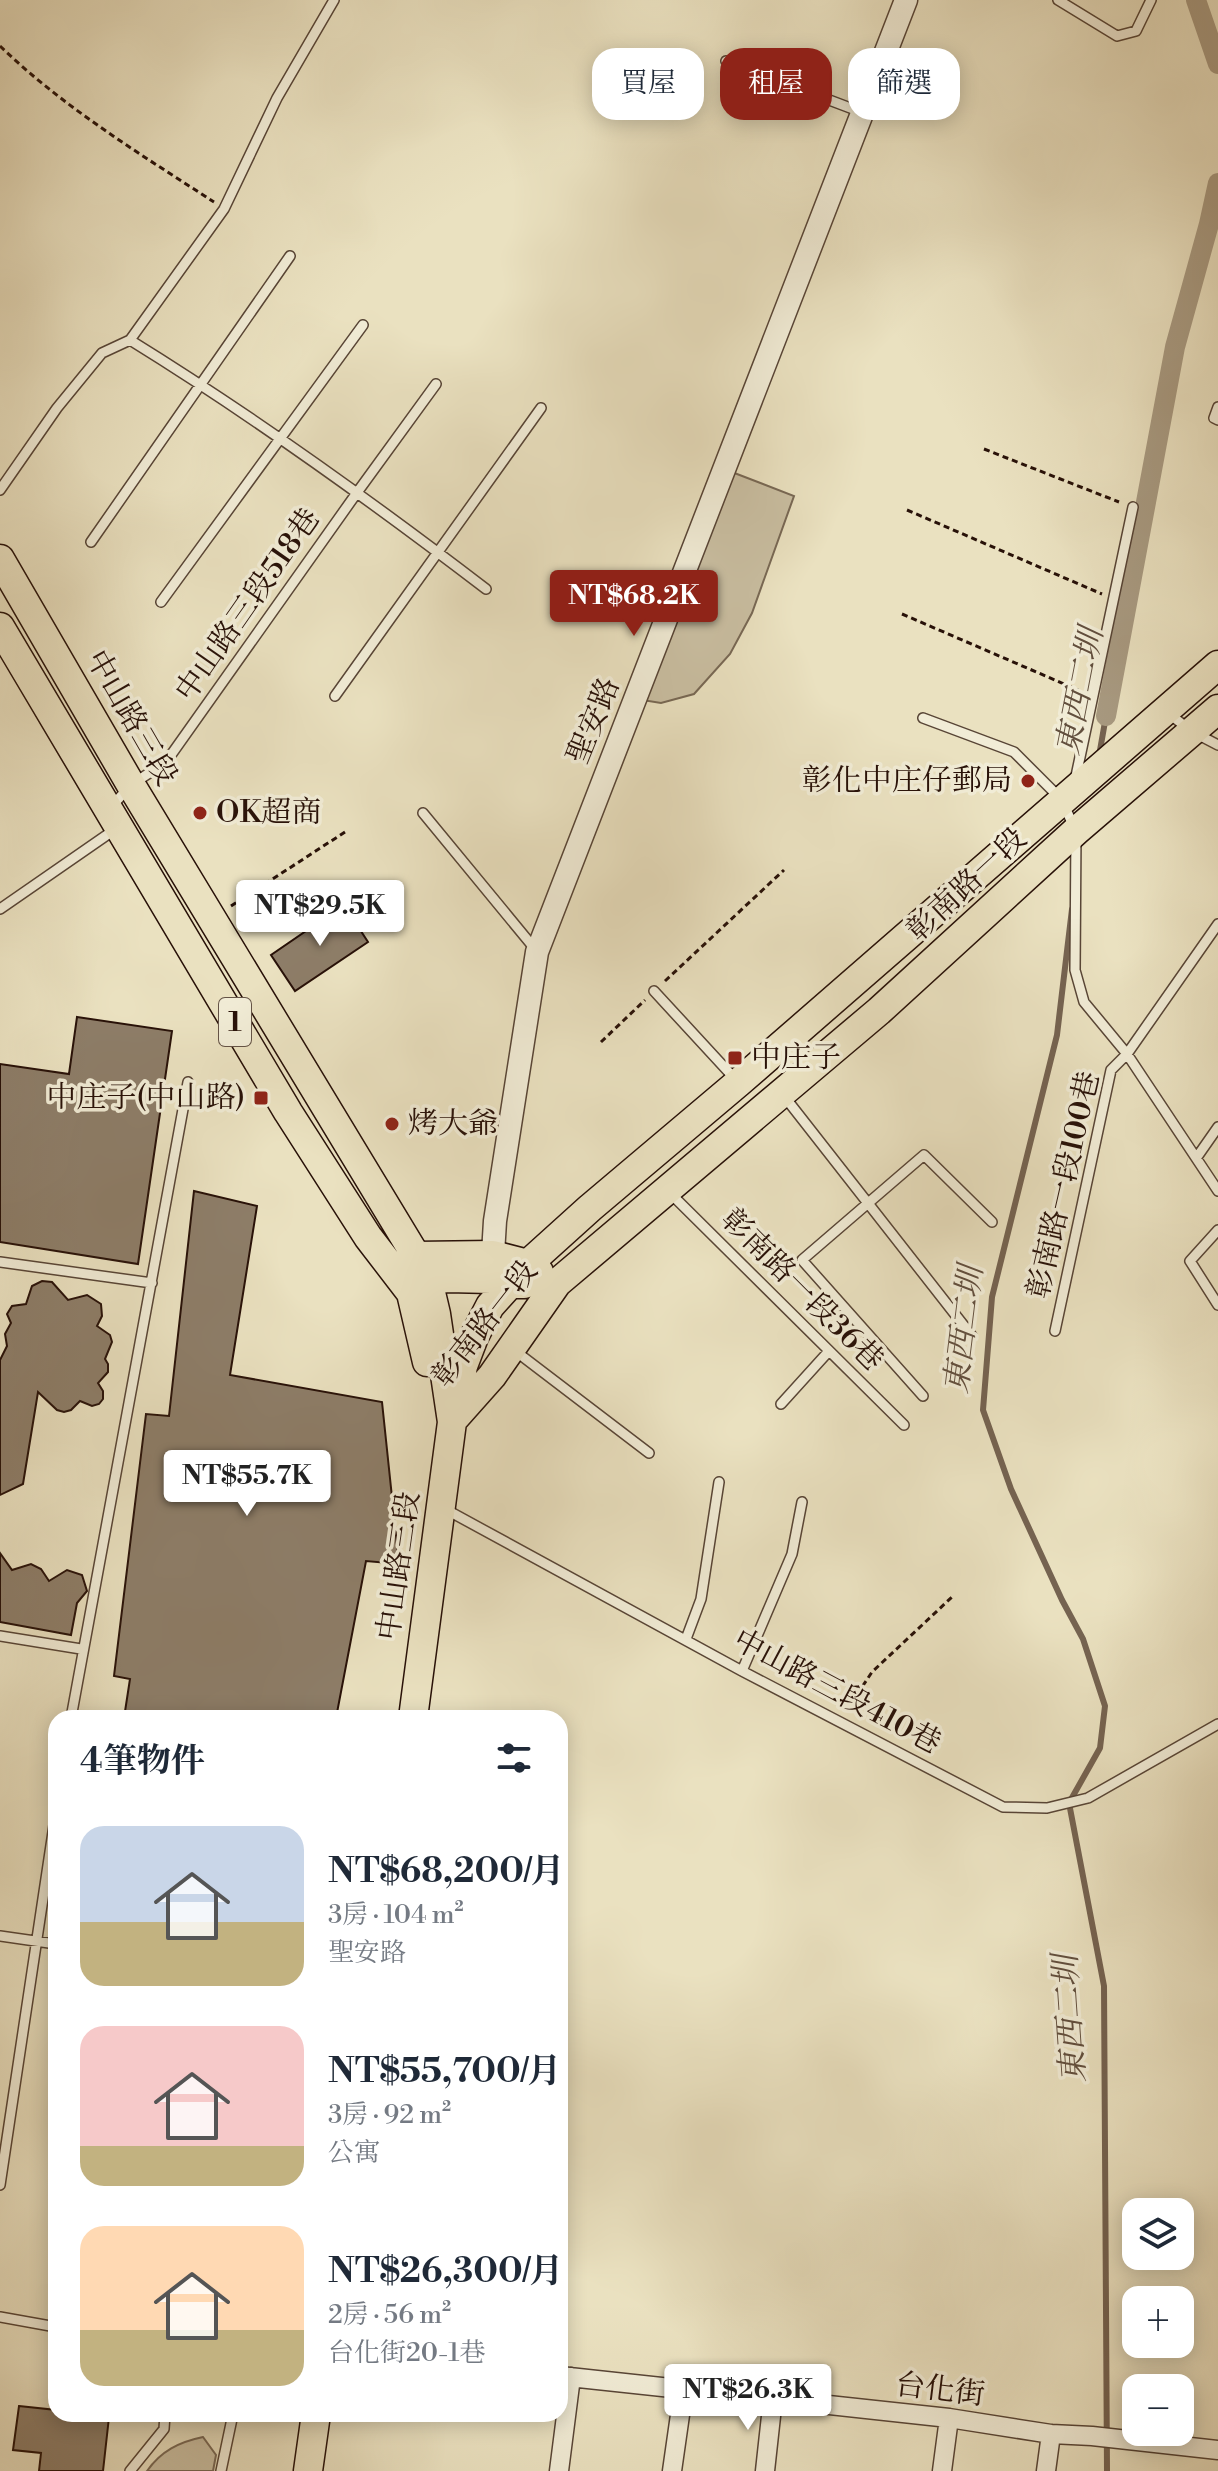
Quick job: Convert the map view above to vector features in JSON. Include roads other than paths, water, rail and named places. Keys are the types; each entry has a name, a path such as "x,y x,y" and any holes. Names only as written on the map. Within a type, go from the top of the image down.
{"main road":[{"name":"中山路三段","path":"0,559 212,918 412,1275 442,1350 452,1422 414,1710"},
{"name":"中山路三段","path":"0,627 288,1112 368,1237 412,1275"},
{"name":"彰南路一段","path":"452,1422 463,1366 503,1278 738,1083 1218,665"},
{"name":"彰南路一段","path":"452,1422 492,1376 557,1283 890,1002 1076,831 1218,709"},
{"path":"412,1275 557,1283"},
{"path":"308,2471 315,2422"}],"street":[{"name":"聖安路","path":"887,48 906,0"},
{"name":"聖安路","path":"503,1278 495,1221 537,952 859,120"},
{"name":"台化街","path":"568,2376 949,2418 1051,2434 1218,2450"},
{"path":"672,2471 684,2387"},
{"path":"765,2471 773,2398"},
{"path":"942,2471 949,2418"},
{"path":"559,2471 563,2422"},
{"path":"1046,2471 1051,2434"}],"lane":[{"path":"0,490 57,408 102,353 130,340 224,209 277,98 334,0"},
{"path":"1058,0 1117,36 1136,31 1151,0"},
{"path":"91,542 290,256"},
{"path":"161,602 363,325"},
{"name":"中山路三段518巷","path":"130,340 202,384 486,589"},
{"name":"中山路三段518巷","path":"0,909 115,817 131,785 166,762 436,384"},
{"path":"1218,407 1214,418 1218,420"},
{"path":"335,696 541,408"},
{"path":"1061,799 1077,774 1133,507"},
{"path":"1165,710 1191,731 1218,745"},
{"name":"彰南路一段100巷","path":"923,718 1014,752 1061,799 1076,831 1075,970 1084,1002 1127,1054 1218,1191"},
{"path":"423,813 537,952"},
{"path":"1127,1054 1218,924"},
{"path":"654,991 738,1083"},
{"name":"彰南路一段100巷","path":"1055,1331 1111,1070 1127,1054"},
{"path":"72,1710 188,1082"},
{"path":"781,1092 972,1336"},
{"path":"1197,1157 1218,1127"},
{"path":"923,1396 802,1260 924,1155 992,1222"},
{"name":"彰南路一段36巷","path":"666,1189 904,1425"},
{"path":"1218,1230 1190,1261 1218,1305"},
{"path":"0,1262 152,1283"},
{"path":"511,1348 649,1453"},
{"path":"781,1404 829,1351"},
{"path":"686,1639 701,1599 719,1482"},
{"path":"742,1671 792,1554 802,1502"},
{"name":"中山路三段410巷","path":"442,1507 742,1671 1003,1807 1047,1808 1088,1798 1218,1724"},
{"path":"0,1636 81,1649"},
{"path":"0,2185 48,1864"},
{"path":"0,1936 48,1943"},
{"path":"0,2317 48,2326"},
{"path":"130,2471 164,2429 164,2422"},
{"path":"221,2471 231,2422"}],"waterway":[{"name":"東西二圳","path":"1196,0 1218,64"},
{"name":"東西二圳","path":"1106,716 1175,347 1218,183"},
{"name":"東西二圳","path":"1099,756 1106,716"},
{"name":"東西二圳","path":"1072,909 1057,1035 992,1297 983,1410 1011,1489 1083,1639 1105,1706 1100,1748 1069,1803 1104,1986 1107,2471"}],"place":[{"name":"彰化中庄仔郵局","path":"1028,781"},
{"name":"OK超商","path":"200,813"},
{"name":"中庄子","path":"735,1058"},
{"name":"中庄子(中山路)","path":"261,1098"},
{"name":"烤大爺","path":"392,1124"}]}
